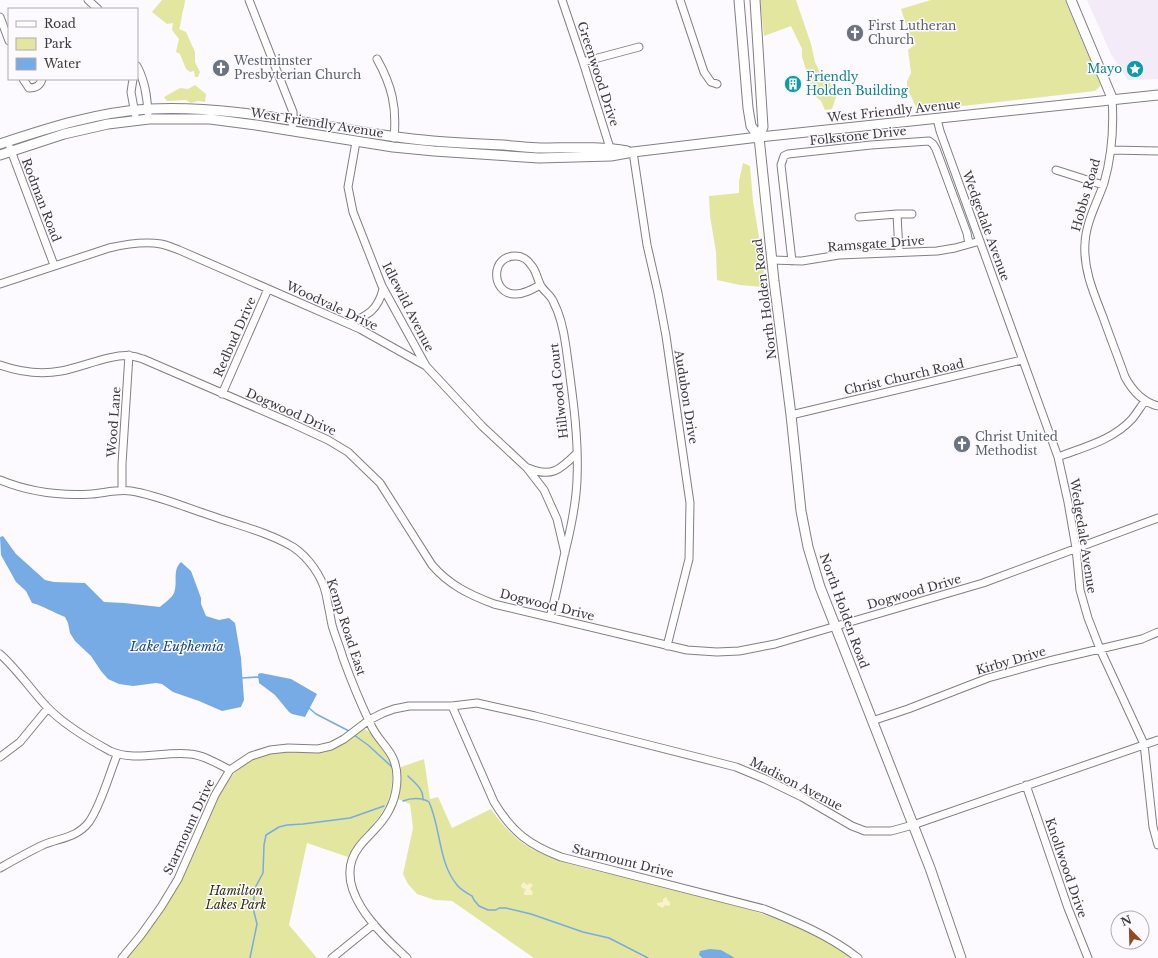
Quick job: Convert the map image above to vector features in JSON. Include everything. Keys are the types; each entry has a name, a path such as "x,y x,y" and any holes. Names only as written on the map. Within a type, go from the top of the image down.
{"main road":[{"name":"North Holden Road","path":"739,0 748,108 751,126 759,137"},
{"name":"North Holden Road","path":"754,0 763,121 763,127 759,137 801,511 807,542 816,576 913,825 962,958"},
{"name":"Hobbs Road","path":"1071,0 1112,98"},
{"name":"West Friendly Avenue","path":"4,143 61,125 109,114 148,109 210,110 294,121 394,138 540,148 633,152 1158,94"},
{"name":"West Friendly Avenue","path":"0,155 64,134 108,124 149,119 210,120 256,125 356,142 434,151 539,158 611,152"}],"street":[{"path":"88,0 97,8"},
{"path":"249,0 291,105 294,121 292,130"},
{"name":"Greenwood Drive","path":"562,0 611,152"},
{"path":"680,0 704,72 712,82 717,84"},
{"path":"0,17 8,38"},
{"path":"583,62 639,47"},
{"path":"377,59 384,72 393,96 395,111 394,138"},
{"path":"138,68 146,89 149,119"},
{"path":"24,81 29,88 34,88 41,84 42,80"},
{"path":"133,80 131,92 135,121"},
{"name":"Hobbs Road","path":"1112,98 1113,130 1111,150 1103,184 1089,219 1086,234 1085,245 1088,274 1125,377 1133,390 1145,400 1158,406"},
{"name":"Wedgedale Avenue","path":"937,119 940,131 1058,458 1076,548 1080,590 1088,618 1100,649 1144,744 1153,828 1158,845"},
{"name":"Folkstone Drive","path":"792,261 781,165 784,156 871,145 928,141 933,144 962,219 969,244"},
{"name":"Idlewild Avenue","path":"356,142 348,187 352,212 383,289 426,366"},
{"name":"Rodman Road","path":"4,143 12,151 54,265"},
{"path":"1111,150 1158,151"},
{"name":"Audubon Drive","path":"633,152 647,245 666,336 690,503 689,559 667,646"},
{"path":"1056,170 1103,184"},
{"path":"897,214 898,252"},
{"path":"860,217 912,214"},
{"name":"Ramsgate Drive","path":"772,260 802,261 839,255 937,251 980,241"},
{"name":"Woodvale Drive","path":"0,284 109,248 143,243 160,244 180,250 349,324 426,366 482,426 527,468 544,490 557,519 565,553"},
{"name":"Hillwood Court","path":"540,285 520,294 514,294 503,290 497,279 500,262 510,256 520,256 526,260 531,264 540,285 549,294 553,301 564,337 576,422 577,480 573,516 550,617"},
{"name":"Redbud Drive","path":"222,394 268,289"},
{"path":"349,324 365,317 372,311 380,300 383,289"},
{"name":"Dogwood Drive","path":"0,365 30,373 44,373 61,371 113,357 130,355 142,359 328,440 348,452 380,483 432,565 440,575 456,587 474,597 494,604 687,650 716,652 739,651 775,644 983,583 1158,518"},
{"name":"Wood Lane","path":"122,490 122,464 130,355"},
{"name":"Christ Church Road","path":"791,415 1022,360"},
{"path":"1058,458 1113,435 1133,418 1145,400"},
{"path":"527,468 539,473 554,471 564,466 576,454"},
{"name":"Kemp Road East","path":"0,480 14,486 38,492 73,495 122,490 130,491 161,499 274,537 306,557 320,578 326,592 332,625 368,720 394,758 397,771 396,790 389,811 379,826 358,847 353,856 350,867 351,888 374,924 407,958"},
{"name":"Kirby Drive","path":"872,720 908,709 988,678 1142,639 1158,632"},
{"path":"0,654 20,674 48,708 60,719 84,736 117,755 138,756 192,754 230,770"},
{"name":"Madison Avenue","path":"368,720 394,709 409,706 452,706 477,703 736,767 765,778 802,797 852,826 865,831 890,831 913,825 1158,740"},
{"name":"Starmount Drive","path":"452,706 494,802 502,816 524,838 541,849 567,858 764,909 822,935 848,950 858,958"},
{"path":"0,757 20,742 48,708"},
{"name":"Starmount Drive","path":"122,958 161,907 178,879 215,795 230,770 251,756 270,750 288,748 318,749 331,746 344,740 368,720"},
{"path":"0,868 44,844 70,837 80,831 88,823 96,809 117,755"},
{"name":"Knollwood Drive","path":"1026,785 1068,908 1088,958"},
{"path":"332,958 374,924"}],"shaded area":[{"path":"1087,0 1158,0 1158,79 1128,80 1111,54"}],"green space":[{"path":"162,0 185,0 179,29 186,32 195,52 195,62 200,72 198,77 195,77 194,71 190,72 186,69 180,54 176,52 179,39 172,30 173,23 167,24 152,12"},
{"path":"760,0 796,0 811,44 815,62 820,73 831,84 836,97 832,109 825,110 821,101 814,95 802,57 802,49 791,26 764,36"},
{"path":"931,0 1065,0 1100,86 1095,91 918,111 907,88 907,81 911,73 908,50 913,46 901,9"},
{"path":"195,85 206,94 205,102 198,101 191,103 186,100 167,101 164,97 180,88 188,89"},
{"path":"743,163 750,166 753,201 764,267 763,287 740,285 717,280 716,252 710,216 709,196 739,193 739,181"},
{"name":"Hamilton Lakes Park","path":"363,729 369,731 374,736 385,751 391,763 392,781 390,793 387,804 382,813 354,847 348,857 307,843 289,925 317,958 126,958 146,934 218,796 224,786 238,770 254,759 274,752 324,752 347,741"},
{"path":"424,759 430,799 438,797 452,828 491,809 502,824 517,839 537,852 584,868 659,885 775,918 808,931 838,948 852,958 534,958 452,901 435,900 417,894 408,884 403,874 413,828 410,804 398,799 401,767"}],"sand":[{"path":"524,882 527,885 530,883 533,885 530,889 533,892 532,895 524,895 526,889 522,888 521,885"},
{"path":"666,897 670,902 670,905 665,905 663,908 657,905 657,903 663,902 663,899"}],"water":[{"name":"Lake Euphemia","path":"3,536 16,554 45,580 54,582 85,583 104,602 160,607 174,593 176,573 178,565 181,562 191,571 206,616 219,620 229,618 235,623 241,658 244,700 241,707 222,711 173,692 162,684 156,683 133,686 119,684 108,679 91,656 75,641 70,633 65,617 32,603 26,591 16,582 1,555 0,537"},
{"path":"261,673 291,679 317,694 305,717 289,712 275,695 259,683 258,674"},
{"path":"710,949 721,950 735,958 703,958 699,955 700,951"}],"waterway":[{"path":"242,678 260,678"},
{"path":"309,708 316,714 349,731"},
{"path":"354,735 368,745 392,767"},
{"path":"408,776 421,789 423,800"},
{"path":"403,801 416,798 429,802 436,823 446,866 459,887 472,896 479,906 488,910 506,908 531,914 583,932 609,938 648,958"},
{"path":"250,958 257,924 254,912 254,898 256,886 263,873 264,845 266,835 279,827 287,825 350,818 384,806"}],"place":[{"name":"First Lutheran Church","path":"855,33"},
{"name":"Westminster Presbyterian Church","path":"221,68"},
{"name":"Mayo","path":"1135,69"},
{"name":"Friendly Holden Building","path":"793,84"},
{"name":"Christ United Methodist","path":"962,444"}]}
